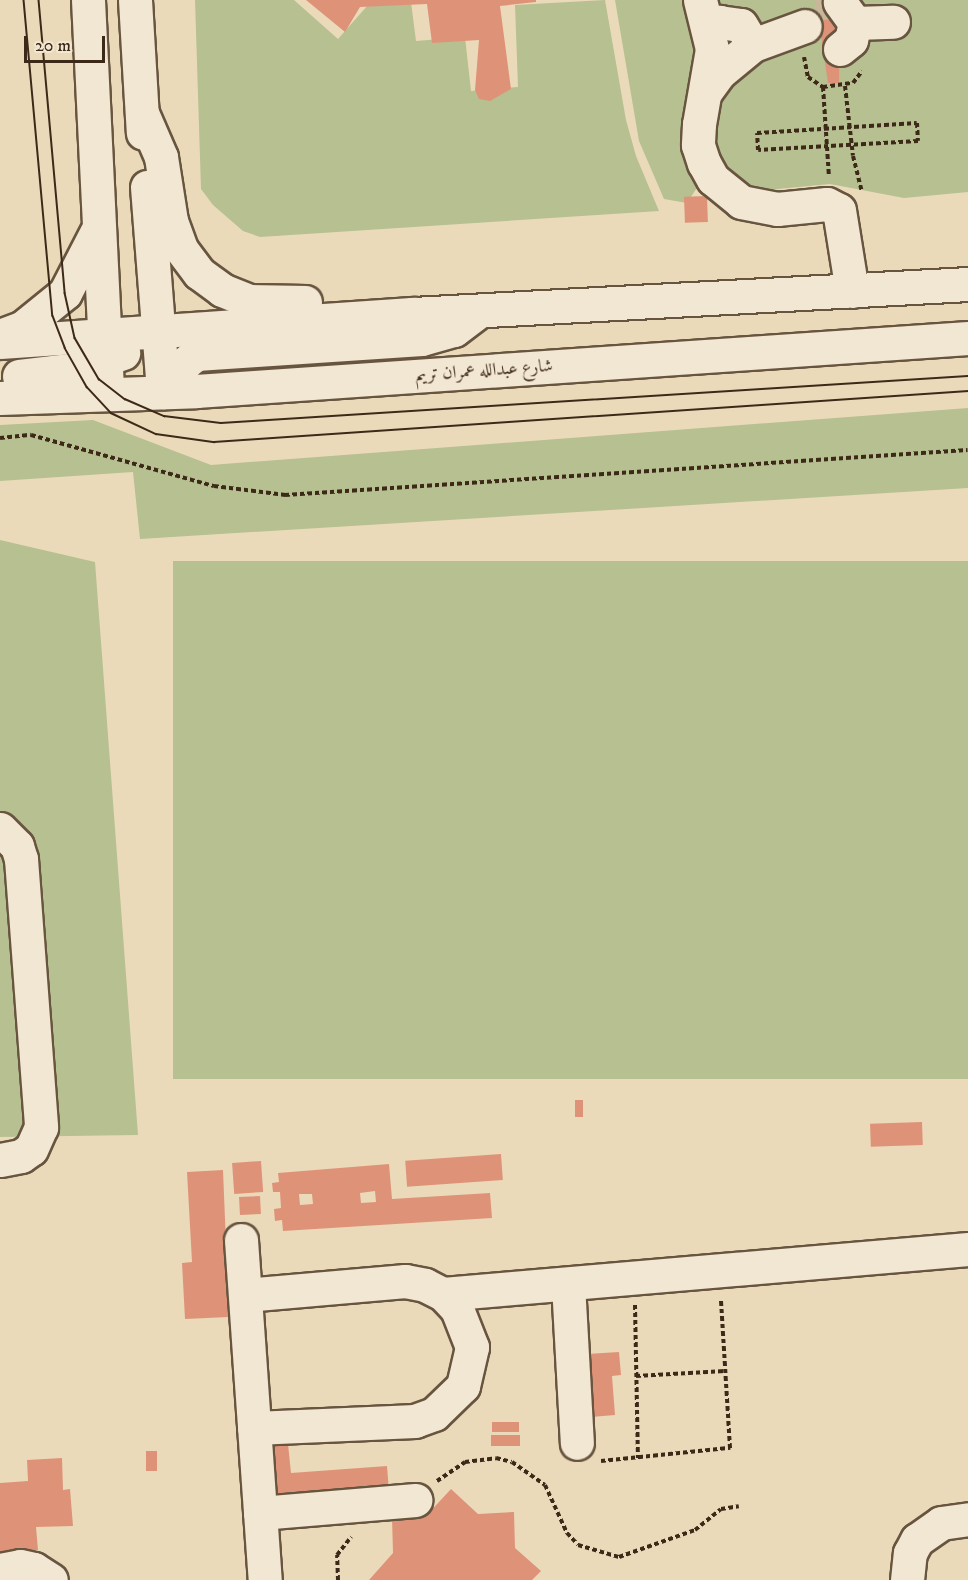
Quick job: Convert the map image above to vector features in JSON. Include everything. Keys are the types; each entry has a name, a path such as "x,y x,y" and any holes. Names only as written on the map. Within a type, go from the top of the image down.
{"street":[{"path":"0,378 61,372 105,363 88,0"},
{"path":"135,0 163,392"},
{"path":"704,14 719,22 741,25 753,45"},
{"path":"704,14 711,60 698,145 708,171 725,192 759,208 833,207 852,291"},
{"path":"706,91 719,73 753,45 830,25 893,22"},
{"path":"142,112 161,157 171,221 181,249 199,273 214,285 249,301 371,302 413,314"},
{"path":"0,336 23,327 65,293 77,277 98,228"},
{"name":"شارع عبدالله عمران تريم","path":"0,398 105,363 158,332 413,314 968,284"},
{"path":"196,391 186,387 180,378 186,358 196,354 422,339 454,330 481,310"},
{"name":"شارع عبدالله عمران تريم","path":"0,342 105,363 163,392 968,338"},
{"path":"0,829 17,846 21,859 41,1127 31,1149 21,1156 0,1160"},
{"path":"241,1240 265,1580"},
{"path":"245,1295 405,1281 443,1294 968,1249"},
{"path":"568,1284 578,1443"},
{"path":"254,1428 415,1421 434,1414 463,1386 471,1357 467,1327 443,1294"},
{"path":"260,1513 415,1500"},
{"path":"906,1580 908,1560 917,1540 941,1523 968,1519"},
{"path":"0,1570 20,1566 34,1569 51,1580"}],"path":[{"path":"823,87 833,207 861,193 863,186 852,145 845,86"},
{"path":"917,123 918,141 758,150 758,133 850,128 917,123"},
{"path":"0,438 31,435 214,486 285,495 968,450"},
{"path":"578,1443 592,1459 638,1458 730,1448 719,1270"},
{"path":"634,1278 638,1458"},
{"path":"636,1376 725,1371"},
{"path":"415,1500 451,1468 465,1462 496,1458 512,1462 545,1485 567,1533 578,1545 620,1557 695,1530 721,1509 739,1506"},
{"path":"338,1580 335,1567 341,1546 370,1519 375,1503"}],"green space":[{"path":"195,0 294,0 338,39 368,5 411,2 416,41 465,37 471,91 518,87 515,5 605,0 626,120 636,156 659,211 260,237 243,231 213,205 201,189"},
{"path":"615,0 968,0 968,192 904,198 830,184 745,192 698,186 687,203 664,199 639,141"},
{"path":"968,408 968,488 140,539 133,472 0,481 0,425 93,420 211,465"},
{"path":"0,540 95,562 138,1135 0,1137"},
{"path":"173,561 968,561 968,1079 173,1079"}],"building":[{"path":"306,0 536,0 536,2 500,6 511,89 490,101 479,99 475,90 479,40 432,43 427,4 360,7 345,32"},
{"path":"816,0 840,0 839,83 828,83"},
{"path":"707,196 708,222 685,223 684,197"},
{"path":"575,1100 583,1100 583,1117 575,1117"},
{"path":"922,1122 923,1145 871,1147 870,1124"},
{"path":"501,1154 503,1180 407,1187 405,1161"},
{"path":"261,1161 263,1192 234,1194 232,1163"},
{"path":"389,1164 392,1199 490,1193 492,1218 283,1231 282,1220 275,1221 274,1209 281,1208 280,1192 273,1192 272,1183 279,1182 278,1173","holes":["375,1191 376,1202 361,1203 360,1193","299,1194 312,1194 313,1204 300,1205"]},
{"path":"223,1170 229,1317 185,1319 182,1263 192,1262 187,1172"},
{"path":"260,1196 261,1214 240,1215 239,1197"},
{"path":"619,1352 621,1375 612,1376 615,1415 591,1417 587,1354"},
{"path":"492,1422 519,1422 519,1432 492,1432"},
{"path":"491,1435 520,1435 520,1446 491,1446"},
{"path":"288,1444 291,1473 387,1466 389,1491 271,1500 267,1446"},
{"path":"146,1451 157,1451 157,1471 146,1471"},
{"path":"62,1458 63,1490 70,1489 73,1526 36,1527 38,1550 25,1550 26,1561 0,1562 0,1483 28,1481 27,1460"},
{"path":"451,1489 478,1514 514,1512 515,1548 541,1571 532,1580 369,1580 393,1553 392,1517 426,1516"}],"tunnel":[{"path":"816,3 840,2"}],"tram line":[{"path":"24,0 53,316 65,348 87,387 111,413 156,434 214,442 968,391"},
{"path":"39,0 65,293 75,338 99,379 125,399 164,416 221,423 968,376"}]}
